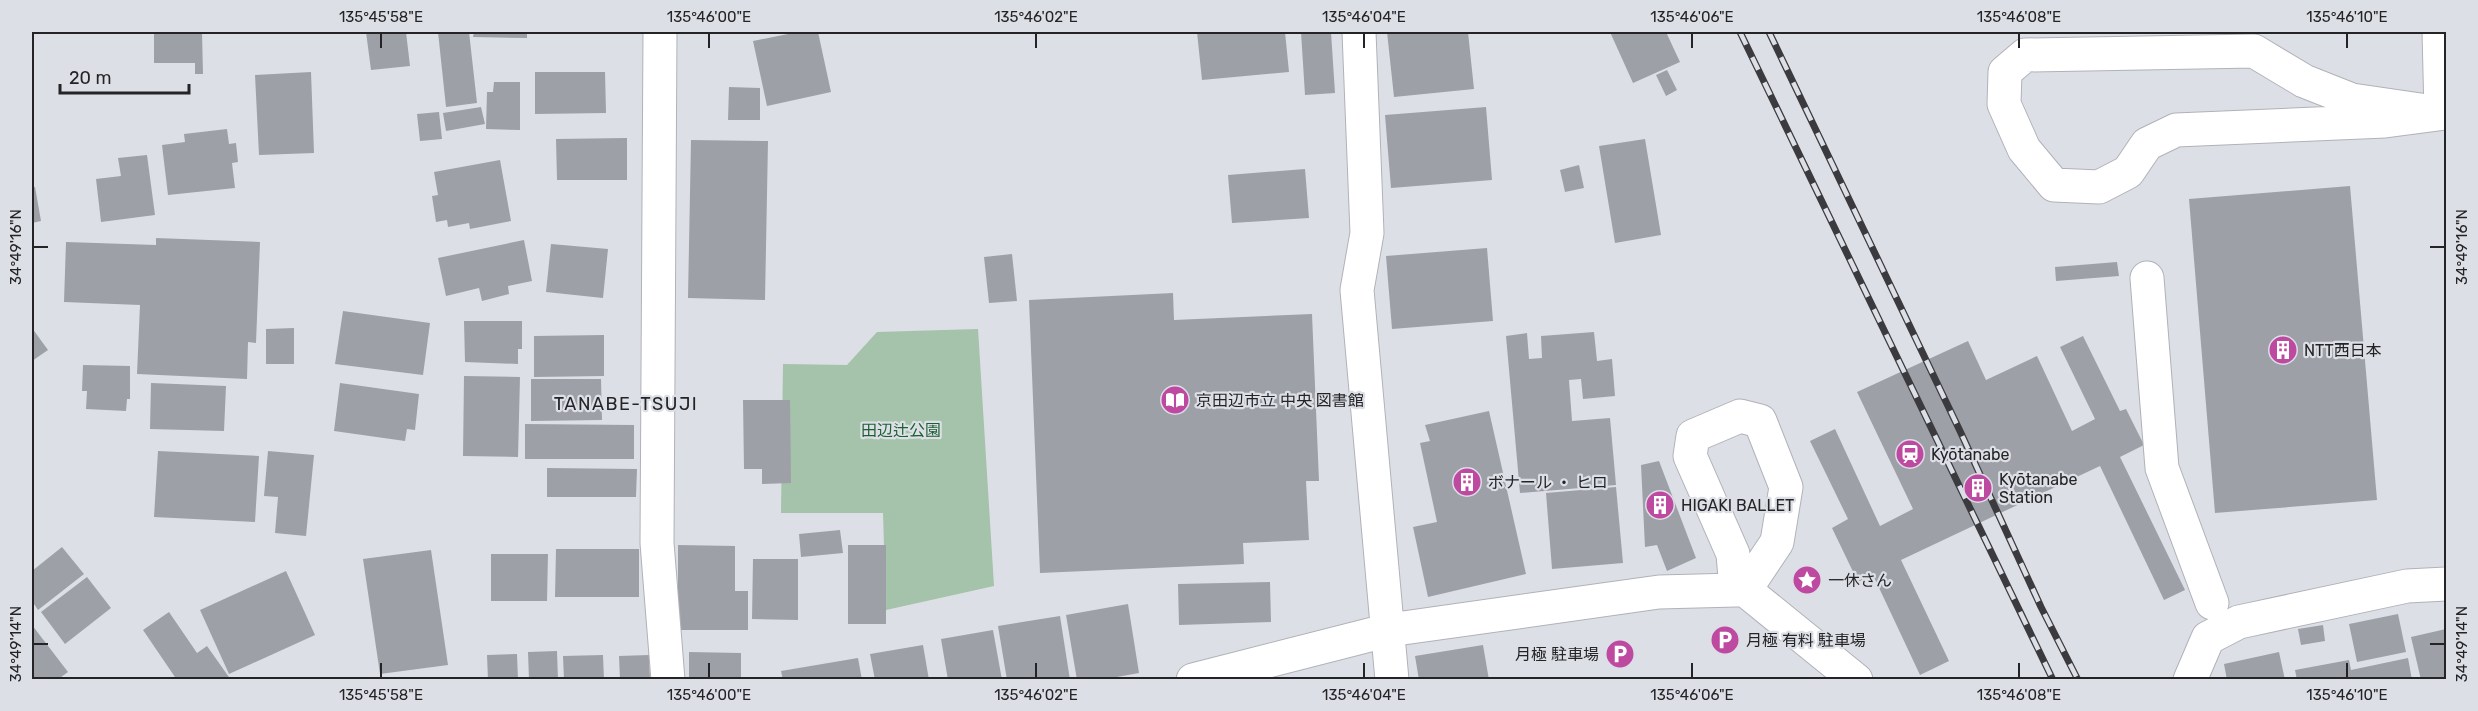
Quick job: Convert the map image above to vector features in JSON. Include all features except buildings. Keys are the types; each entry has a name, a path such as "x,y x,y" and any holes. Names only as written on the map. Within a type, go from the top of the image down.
{"street":[{"path":"660,32 657,543 668,680"},
{"path":"1359,32 1366,233 1357,290 1392,680"},
{"path":"2439,32 2444,113"},
{"path":"2254,51 2304,81 2352,100 2444,113 2385,121 2176,130 2147,144 2128,172 2098,187 2054,185 2024,149 2004,104 2005,72 2025,54 2254,51"},
{"path":"2147,278 2162,468 2212,603"},
{"path":"1741,590 1777,542 1786,487 1760,421 1740,416 1693,436 1690,456 1733,554 1741,590 1856,680"},
{"path":"2190,680 2208,638 2240,622 2407,586 2446,584"},
{"path":"1192,680 1389,630 1659,592 1741,590"}],"green space":[{"name":"田辺辻公園","path":"978,329 994,586 886,610 883,513 781,513 783,364 847,365 877,332"}],"railway":[{"path":"1740,32 2053,680"},
{"path":"1769,32 1960,431 2041,607 2078,680"}],"place":[{"name":"NTT西日本","path":"2283,350"},
{"name":"京田辺市立 中央 図書館","path":"1175,400"},
{"name":"Kyōtanabe","path":"1910,454"},
{"name":"ボナール ・ ヒロ","path":"1467,482"},
{"name":"Kyōtanabe Station","path":"1978,488"},
{"name":"HIGAKI BALLET","path":"1660,505"},
{"name":"一休さん","path":"1807,580"},
{"name":"月極 有料 駐車場","path":"1725,640"},
{"name":"月極 駐車場","path":"1620,654"}],"district":[{"name":"TANABE-TSUJI","path":"626,404"}]}
